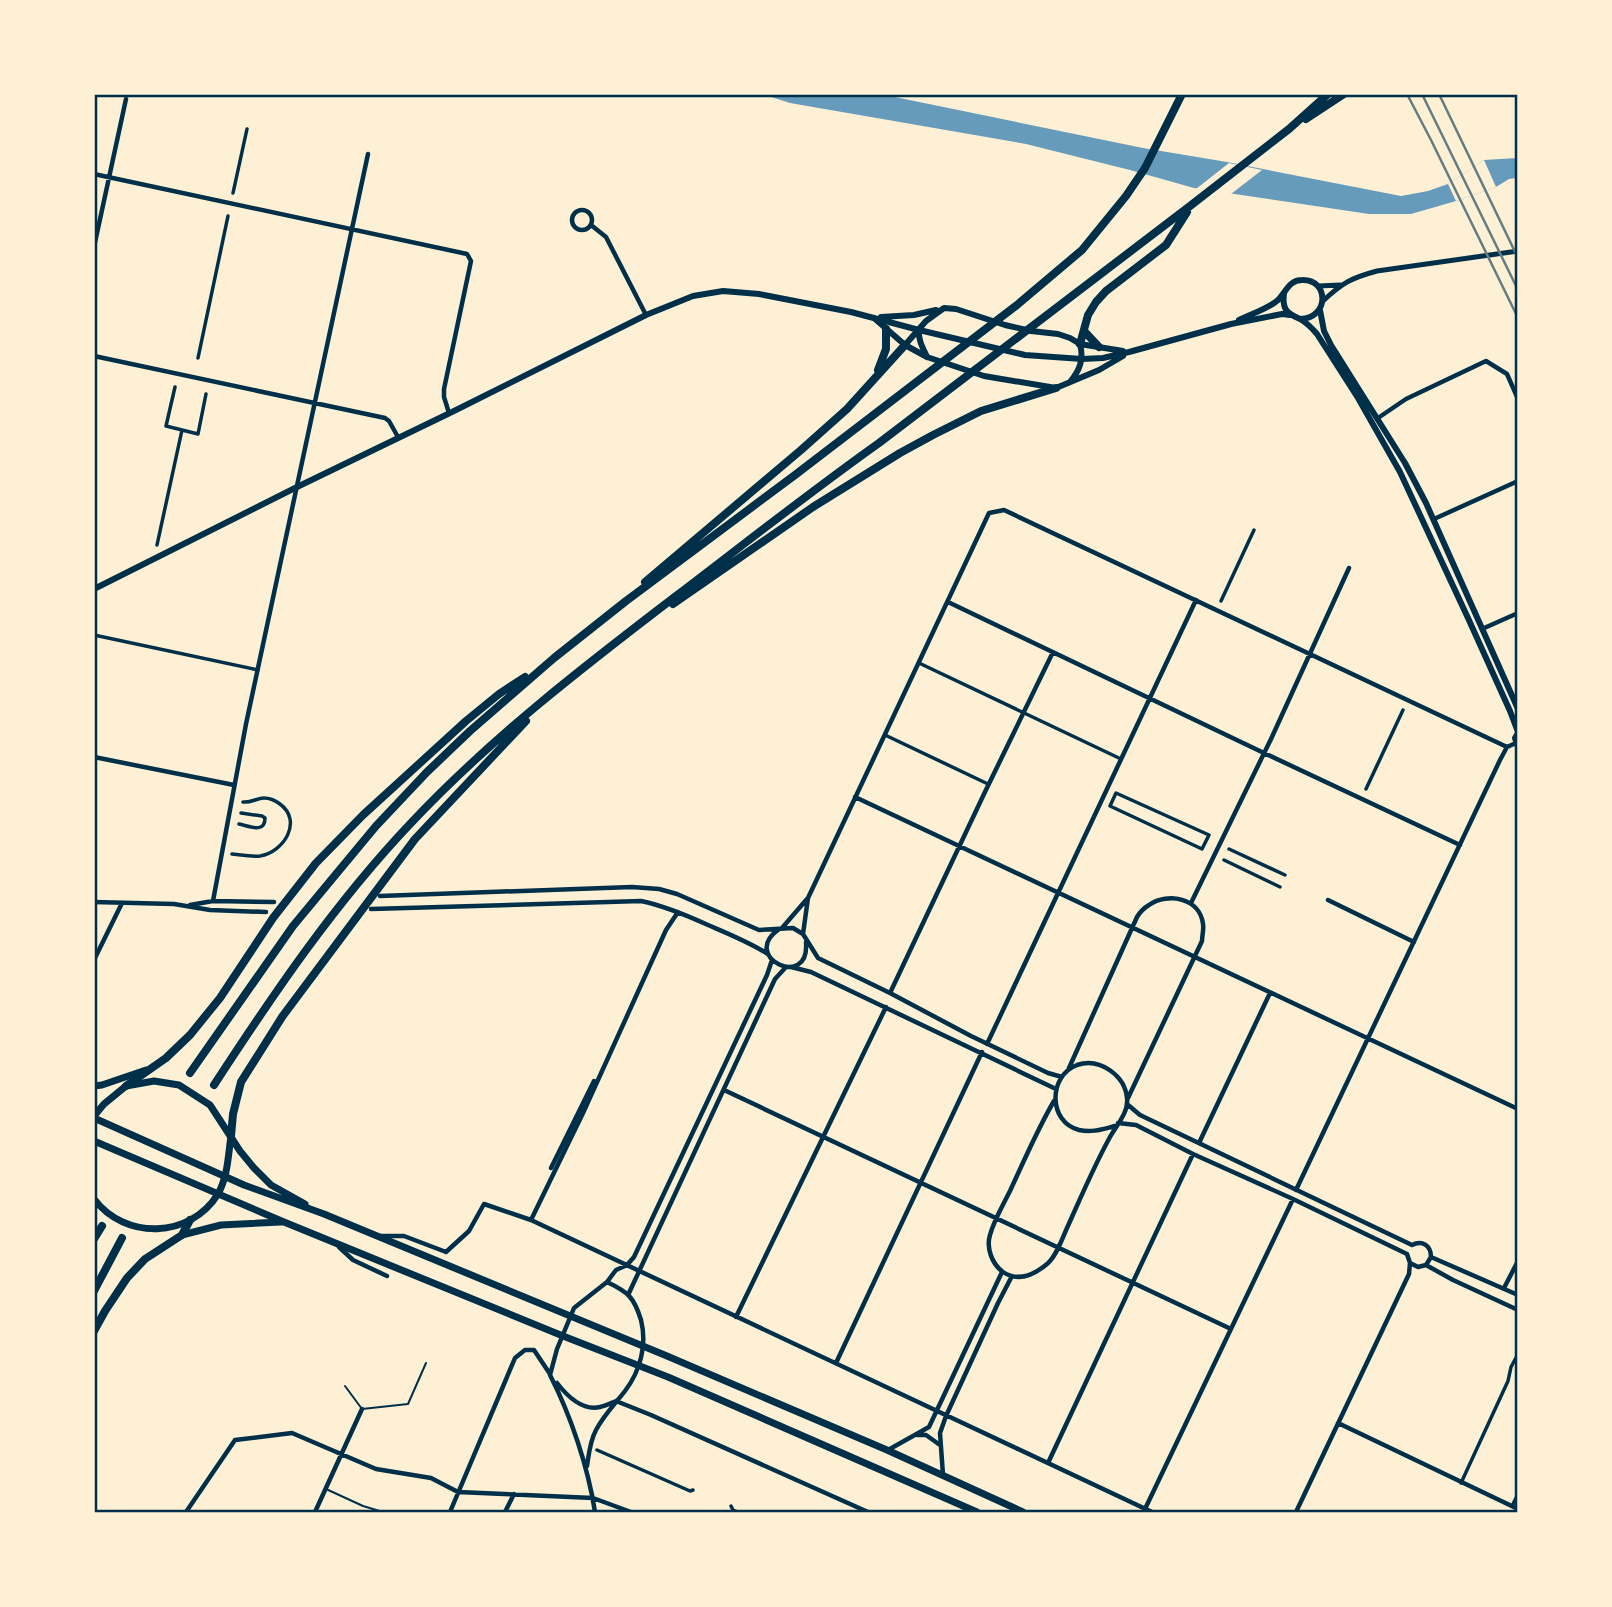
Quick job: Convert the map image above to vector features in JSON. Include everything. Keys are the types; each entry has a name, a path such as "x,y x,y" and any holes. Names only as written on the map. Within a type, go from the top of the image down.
{"highway":[{"path":"190,1073 293,926 376,827 427,772 554,658 1017,305 1082,250 1145,168 1182,94"},
{"path":"214,1085 319,931 411,823 483,752 615,642 1190,206 1289,129 1328,94"},
{"path":"1289,129 1344,94"},
{"path":"1080,344 1088,315 1096,302 1106,291 1166,245 1190,206"},
{"path":"871,383 881,366 886,349 886,329"},
{"path":"1084,331 1099,347"},
{"path":"626,601 655,571 810,442 847,408 905,345"},
{"path":"615,642 714,578 813,507 900,453 981,411 1056,388"},
{"path":"126,1086 166,1058 190,1035 220,998 273,919 316,863 362,816 499,694 554,658"},
{"path":"231,1136 241,1082 282,1017 415,839 554,691"},
{"path":"94,1331 127,1278 145,1259 182,1235 190,1220"},
{"path":"94,1239 102,1226"},
{"path":"94,1291 122,1238"}],"main road":[{"path":"1231,324 1276,302 1288,286 1303,279 1318,286 1323,301 1315,316 1300,319"},
{"path":"94,589 646,315 693,296 723,291 759,294 838,309 1025,355 1082,359 1103,358 1231,324 1282,314 1300,319 1317,334 1358,398 1400,472 1510,711 1517,733 1517,745"},
{"path":"1284,293 1285,309 1290,315"},
{"path":"872,317 914,315 944,308 956,309 1004,325 1058,334 1080,344 1129,352"},
{"path":"905,345 926,321 944,308"},
{"path":"1320,310 1324,331 1405,463 1433,519 1517,709"},
{"path":"872,317 905,345 927,356 984,376 1056,388 1099,370 1129,352"},
{"path":"919,330 927,356"},
{"path":"1068,383 1080,368 1080,344"},
{"path":"94,1086 150,1068"},
{"path":"324,1214 271,1185 249,1164 210,1105 178,1085 154,1082 126,1086 104,1104 94,1117 226,1177 324,1214 571,1316 887,1450 1023,1513"},
{"path":"94,1199 101,1208 122,1223 150,1230 171,1227 190,1220 205,1210 226,1177 231,1136"},
{"path":"94,1141 284,1222 668,1377 977,1513"},
{"path":"182,1235 221,1225 284,1222"}],"street":[{"path":"94,247 126,99"},
{"path":"233,192 247,130"},
{"path":"213,901 234,785 368,154"},
{"path":"94,174 467,254 471,261 444,389 449,413"},
{"path":"578,210 588,211 592,216 591,225 583,231 576,229 571,220 573,214 578,210"},
{"path":"198,358 228,216"},
{"path":"591,225 606,237 646,315"},
{"path":"1318,286 1340,285 1377,271 1517,251"},
{"path":"1323,301 1340,285"},
{"path":"94,356 385,418 398,438"},
{"path":"1378,418 1406,399 1486,361 1507,374 1517,399"},
{"path":"175,387 166,426 198,434 206,394"},
{"path":"157,545 181,430"},
{"path":"1433,519 1517,481"},
{"path":"1062,1077 986,1044 818,958 803,934 808,898 989,513 1004,510 1507,747 1517,745"},
{"path":"1221,601 1254,530"},
{"path":"1191,903 1349,568"},
{"path":"986,1044 1196,600"},
{"path":"948,602 1460,845"},
{"path":"1482,629 1517,613"},
{"path":"94,635 258,670"},
{"path":"890,993 1053,652"},
{"path":"919,663 1121,759"},
{"path":"1366,789 1403,710"},
{"path":"885,735 988,784"},
{"path":"1296,1190 1507,747"},
{"path":"94,757 234,785"},
{"path":"1116,793 1209,835 1206,845 1202,849 1110,806 1112,800 1116,793"},
{"path":"232,854 264,855 282,843 291,827 289,814 279,803 264,797 243,802"},
{"path":"855,797 1517,1109"},
{"path":"239,824 260,828 265,822 265,817 241,813"},
{"path":"1230,849 1285,875"},
{"path":"1224,860 1280,887"},
{"path":"380,897 643,887 677,894 759,930 793,928 803,934"},
{"path":"768,954 770,938 808,898"},
{"path":"1055,1101 1037,1132 989,1236 990,1257 1002,1272 1012,1276 1027,1277 1049,1263 1117,1125 1202,941 1203,924 1199,911 1191,903 1180,898 1161,899 1141,911 1067,1072"},
{"path":"1328,900 1414,942"},
{"path":"94,902 186,905 213,901 274,901"},
{"path":"371,909 621,901 660,905 752,944 768,954 777,965 811,972 1056,1089"},
{"path":"94,960 122,903"},
{"path":"186,905 210,911 266,912"},
{"path":"531,1220 666,930 678,912"},
{"path":"629,1293 775,979 804,957 807,951 806,941"},
{"path":"596,1513 586,1469 560,1395 550,1375 557,1349 577,1304 607,1282 616,1270 627,1265 634,1257 772,960"},
{"path":"1199,1143 1270,993"},
{"path":"736,1317 886,1007"},
{"path":"551,1168 617,1037"},
{"path":"836,1363 982,1052"},
{"path":"1296,1513 1409,1274 1407,1254 1136,1125 1117,1125 1093,1132 1077,1129 1060,1115 1055,1101 1056,1089 1067,1072 1079,1064 1091,1062 1107,1068 1120,1079 1127,1101 1140,1115 1412,1245 1427,1245 1432,1256 1517,1295"},
{"path":"724,1090 1231,1329"},
{"path":"1048,1463 1193,1154"},
{"path":"1145,1509 1293,1199"},
{"path":"376,1236 404,1236 446,1252 469,1231 484,1204 531,1220 1152,1513"},
{"path":"333,1241 352,1260 387,1276"},
{"path":"1407,1254 1412,1245"},
{"path":"1409,1274 1426,1265 1432,1256"},
{"path":"1504,1289 1517,1261"},
{"path":"1410,1263 1418,1267"},
{"path":"1426,1265 1517,1310"},
{"path":"887,1450 929,1427 1002,1272"},
{"path":"943,1475 940,1433 1012,1276"},
{"path":"586,1469 593,1437 616,1401 625,1392 638,1367 644,1347 643,1328 637,1306 629,1293 607,1282"},
{"path":"450,1513 515,1358 525,1350 534,1350 569,1399 581,1405 597,1408 616,1401 868,1513"},
{"path":"1461,1483 1508,1381 1517,1354"},
{"path":"315,1513 362,1409"},
{"path":"1338,1423 1515,1507 1517,1494"},
{"path":"186,1513 235,1440 292,1433 376,1469 431,1478 458,1492 593,1498 631,1513"},
{"path":"915,1435 926,1435 941,1446"},
{"path":"597,1450 693,1490"},
{"path":"505,1513 514,1494"},
{"path":"731,1506 738,1513"}],"lane":[{"path":"345,1386 362,1409 408,1404 426,1363"},
{"path":"325,1488 383,1513"}],"water":[{"path":"765,95 885,95 1143,148 1401,196 1448,184 1484,160 1517,158 1517,178 1456,201 1411,214 1369,214 1194,188 1026,144 790,103"}],"pier":[{"path":"1484,160 1496,187 1456,201 1448,184"},
{"path":"1229,163 1262,170 1231,194 1196,189"}],"railway":[{"path":"1407,94 1518,318"},
{"path":"1422,94 1518,290"},
{"path":"1439,94 1518,258"}]}
